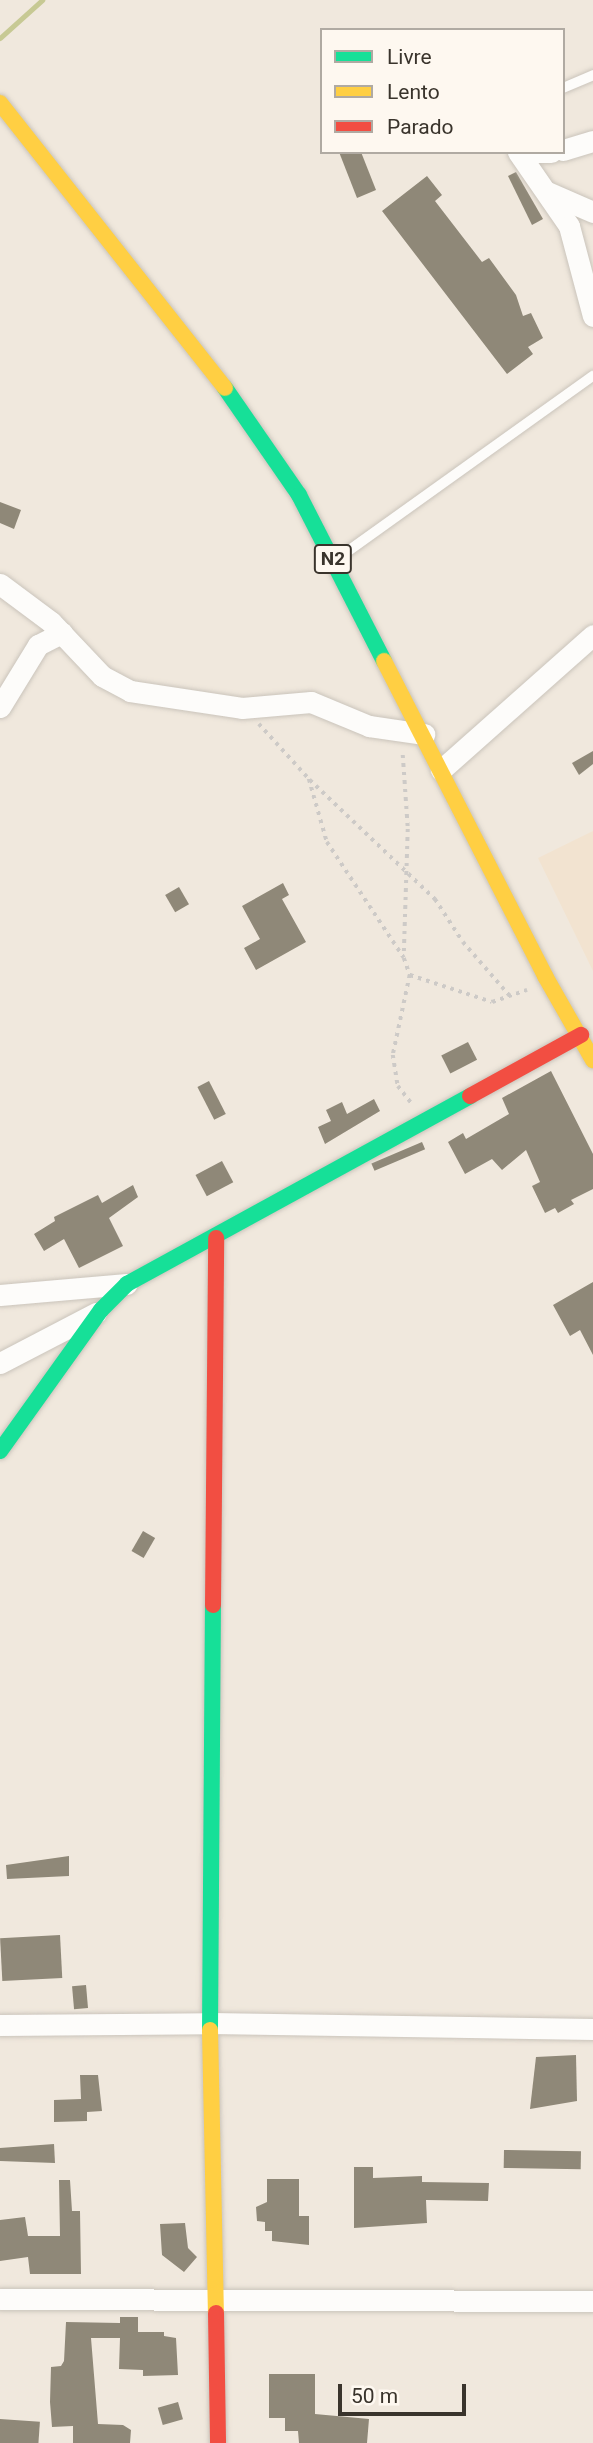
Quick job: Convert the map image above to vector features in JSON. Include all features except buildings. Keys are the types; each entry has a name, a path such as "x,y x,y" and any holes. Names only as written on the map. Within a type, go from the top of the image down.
{"street":[{"name":"N2","path":"0,103 243,410 299,495 424,734 545,976 593,1060"},
{"path":"565,149 593,141"},
{"path":"519,154 569,226 593,316"},
{"path":"545,191 593,212"},
{"path":"0,584 62,633 112,684 163,699 242,708 311,702 369,726 424,734"},
{"path":"0,707 38,645 62,633"},
{"path":"441,770 593,635"},
{"path":"0,1451 101,1310 127,1284 216,1238 581,1035"},
{"path":"216,1238 210,2023 219,2299 218,2443"},
{"path":"0,1295 127,1284"},
{"path":"0,1363 101,1310"},
{"path":"0,2025 210,2023 593,2029"},
{"path":"0,2300 593,2301"}],"lane":[{"path":"565,87 593,75"},
{"path":"334,561 593,376"}],"path":[{"path":"242,708 309,779 404,873 435,899 463,942 510,996"},
{"path":"401,732 408,829 404,873 404,958"},
{"path":"309,779 327,842 404,958 410,975 393,1055 398,1086 426,1121"},
{"path":"410,975 492,1002 531,988 545,976"}],"shaded area":[{"path":"593,831 593,971 538,858"}],"waterway":[{"path":"0,38 42,0"}],"traffic: fast":[{"path":"225,388 299,495 384,661"},
{"path":"0,1451 101,1310 127,1284 470,1096"},
{"path":"210,2030 213,1605"}],"traffic: slow":[{"path":"0,103 225,388"},
{"path":"384,661 545,976 593,1060"},
{"path":"210,2030 216,2313"}],"traffic: jam":[{"path":"470,1096 581,1035"},
{"path":"213,1605 216,1238"},
{"path":"216,2313 218,2443"}]}
